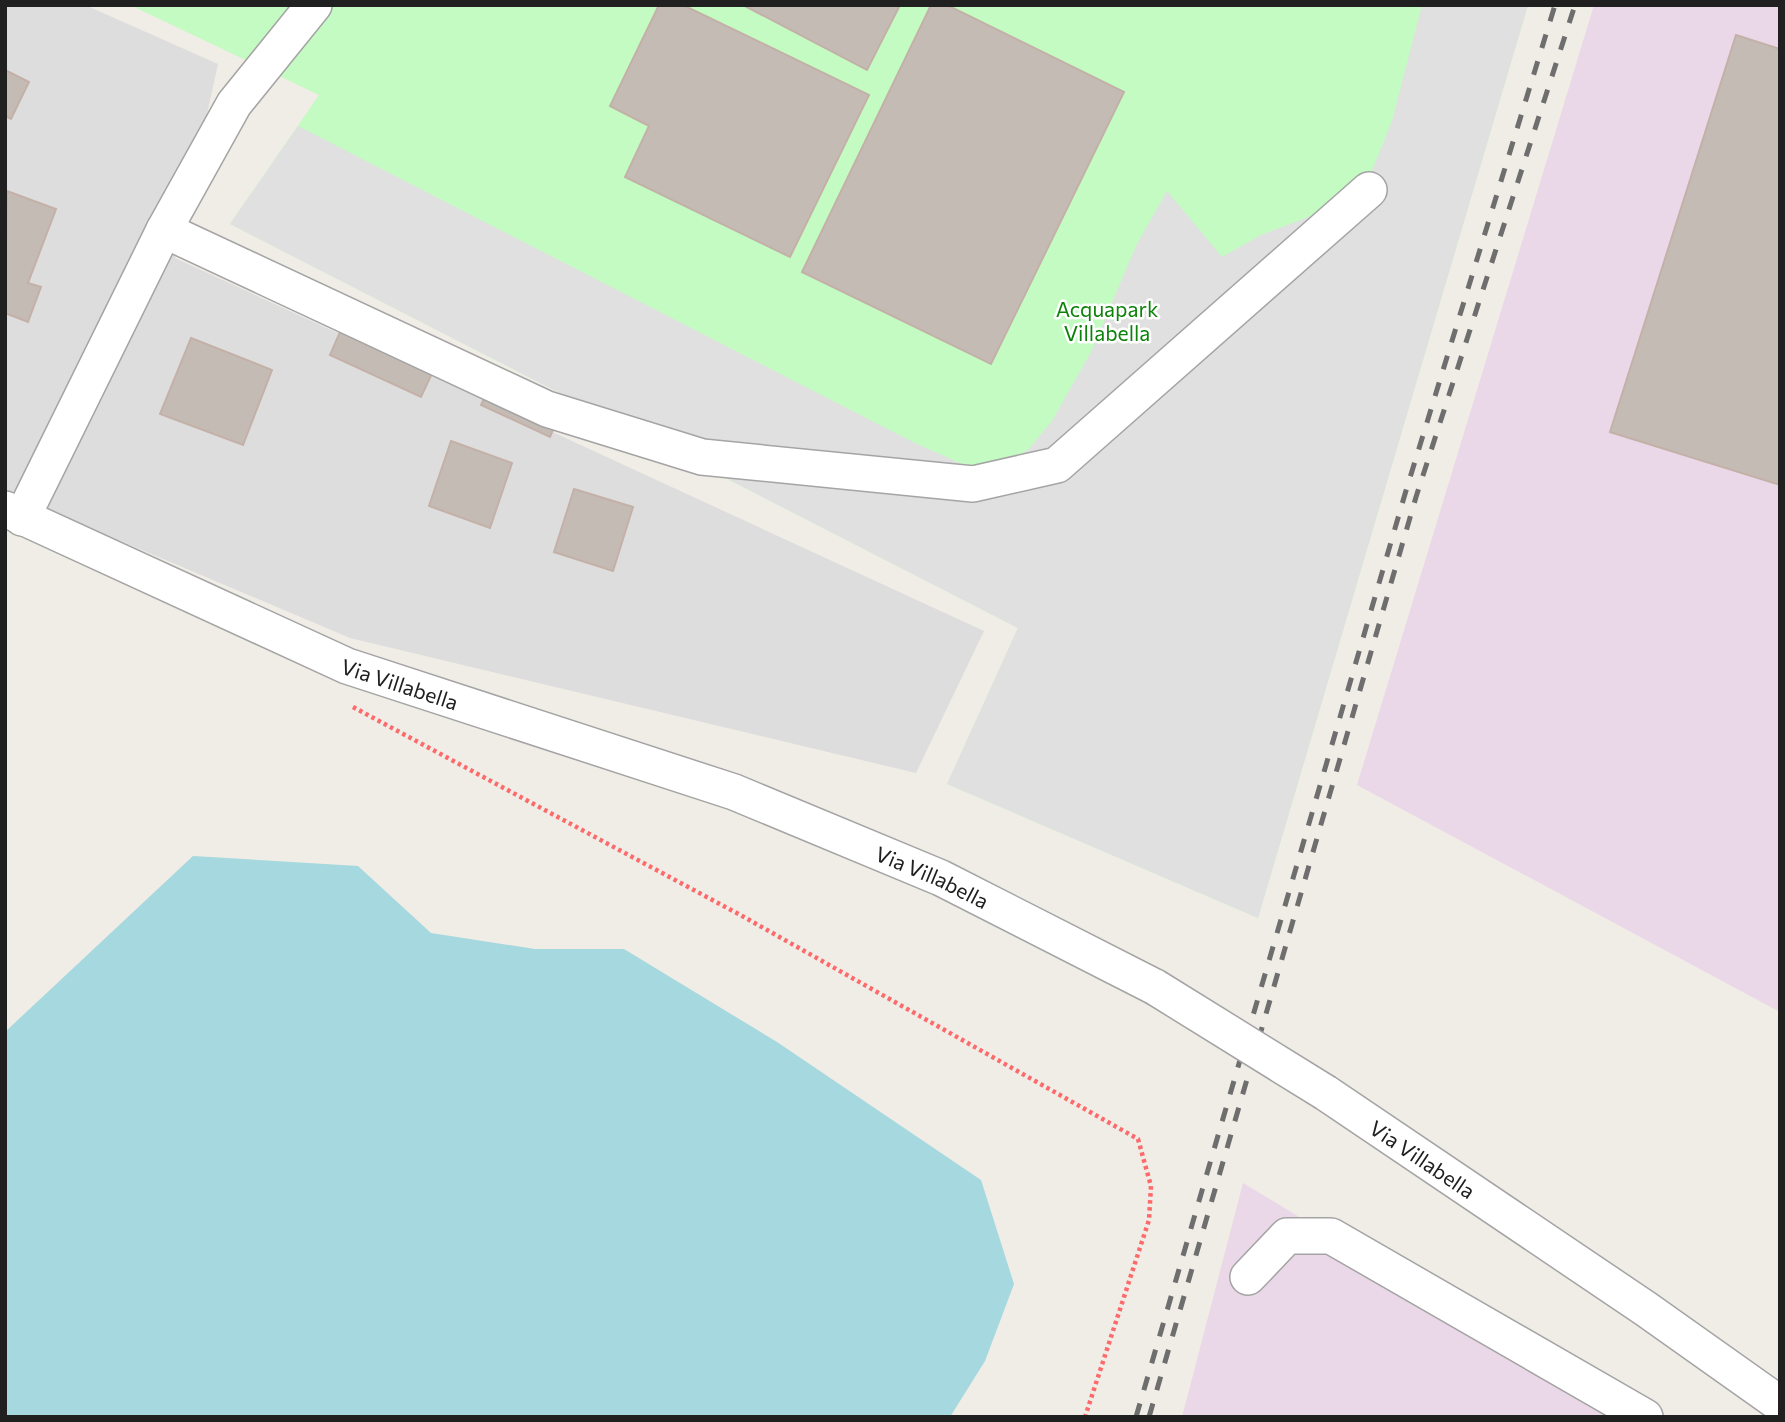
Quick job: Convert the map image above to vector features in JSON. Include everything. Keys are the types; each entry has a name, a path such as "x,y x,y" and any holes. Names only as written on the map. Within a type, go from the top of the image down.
{"street":[{"path":"14,514 164,230 234,104 314,5"},
{"path":"164,230 547,409 702,457 973,484 1057,465 1369,190"},
{"name":"Via Villabella","path":"14,514 348,666 734,792 941,878 1155,987 1326,1093 1646,1309 1780,1404"},
{"path":"1248,1277 1287,1236 1331,1236 1645,1417"}],"path":[{"path":"348,666 335,698 744,917 1138,1139 1151,1186 1149,1220 1085,1417"}],"shaded area":[{"path":"5,5 85,5 218,64 175,258 984,631 916,773 350,638 5,492"},
{"path":"1422,5 1528,5 1258,918 947,784 1018,628 230,224 298,126 913,442 975,470 1007,462 1028,450 1052,421 1091,352 1136,246 1167,191 1222,257 1261,235 1306,218 1339,199 1372,171 1392,121"},
{"path":"1594,5 1780,5 1780,1012 1357,785"},
{"path":"1243,1183 1630,1417 1182,1417"}],"green space":[{"name":"Acquapark Villabella","path":"130,5 1528,5 1258,918 947,784 1018,628 230,224 319,95"}],"water":[{"path":"193,856 358,866 431,933 535,949 624,949 777,1042 981,1180 1014,1284 985,1361 950,1417 5,1417 5,1032"}],"building":[{"path":"659,5 683,5 869,95 790,257 625,177 649,126 610,106"},
{"path":"743,5 900,5 867,70"},
{"path":"931,5 947,5 1124,92 991,364 802,272"},
{"path":"1736,35 1780,49 1780,485 1610,432"},
{"path":"5,70 29,82 11,119 5,116"},
{"path":"7,191 56,209 28,283 41,287 28,322 5,313"},
{"path":"343,325 435,367 421,397 330,355"},
{"path":"191,338 272,370 243,445 160,414"},
{"path":"487,392 556,423 550,437 481,405"},
{"path":"451,441 512,463 490,528 429,506"},
{"path":"574,489 633,507 613,571 554,552"}],"railway":[{"path":"1136,1417 1405,494 1555,5"},
{"path":"1149,1417 1416,497 1575,5"}]}
